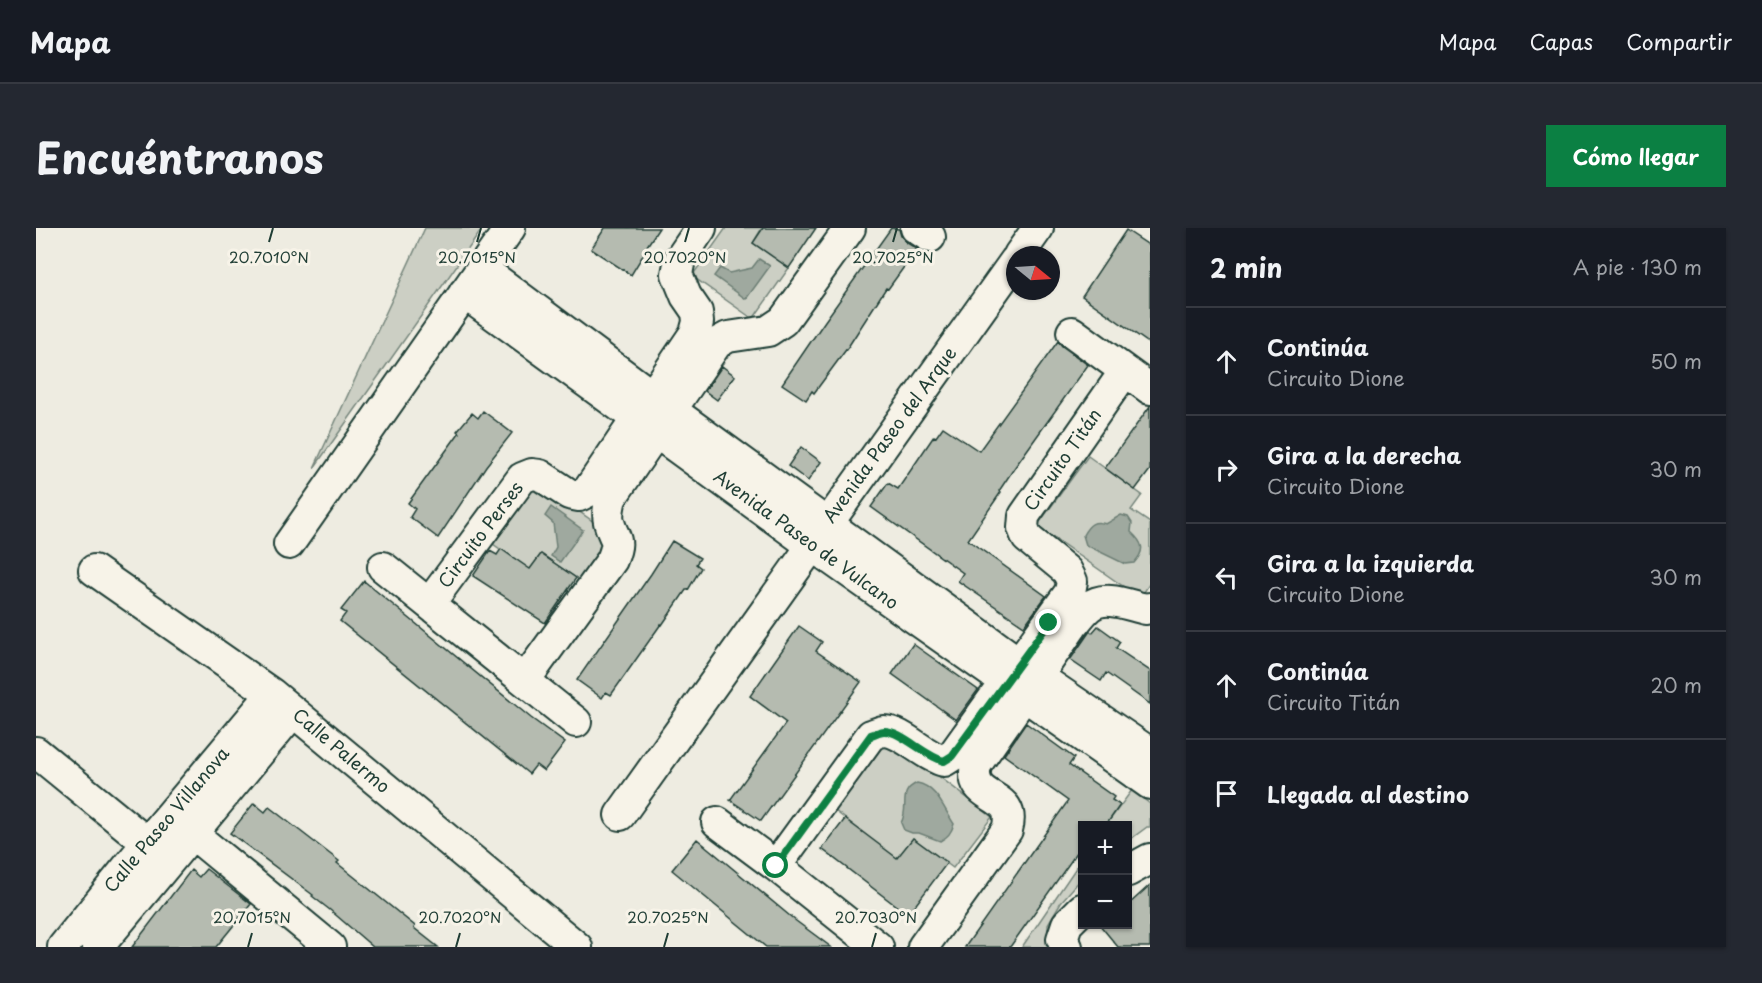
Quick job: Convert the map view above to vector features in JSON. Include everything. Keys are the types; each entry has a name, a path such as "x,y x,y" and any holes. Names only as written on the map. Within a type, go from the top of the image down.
{"street":[{"path":"289,544 510,228"},
{"path":"525,680 612,560 616,550 617,539 609,523 608,510 611,498 695,333 698,322 697,312 686,296 677,274 680,259 701,228"},
{"path":"654,414 717,343 728,337 768,331 783,321 850,228"},
{"path":"1025,246 1038,228"},
{"name":"Avenida Paseo de Vulcano","path":"482,269 654,414"},
{"name":"Avenida Paseo del Arque","path":"620,815 1006,274"},
{"name":"Avenida Paseo de Vulcano","path":"464,293 654,414 1021,679 1150,784"},
{"path":"1072,332 1150,389"},
{"name":"Circuito Titán","path":"1021,679 1070,592 1072,581 1067,571 1027,538 1023,528 1024,516 1125,371"},
{"name":"Circuito Perses","path":"429,604 522,478 532,474 540,475 569,494 579,496 587,492 654,414"},
{"name":"Circuito Perses","path":"383,567 576,722"},
{"name":"Calle Palermo","path":"93,570 283,703 577,947"},
{"path":"776,866 871,735 883,731 894,733 934,759 944,761 952,756 1089,607 1098,601 1107,600 1145,609 1150,608"},
{"path":"923,947 1007,830 1010,819 1007,807 978,786 973,776 976,765 1021,679"},
{"name":"Avenida Paseo de Vulcano","path":"1021,679 1150,753"},
{"name":"Calle Paseo Villanova","path":"87,943 158,852 283,703"},
{"path":"36,752 158,852"},
{"path":"717,822 878,947"},
{"path":"181,824 330,947"},
{"path":"1132,869 1150,859"},
{"path":"1066,947 1062,939 1067,924 1078,914"}],"shaded area":[{"path":"425,228 483,228 314,468"},
{"path":"726,228 762,228 753,243 789,268 753,319 692,276"},
{"path":"759,259 770,266 746,299 714,276 720,268 729,273 752,268"},
{"path":"1088,456 1142,495 1131,510 1150,523 1150,583 1140,598 1037,526"},
{"path":"537,482 611,534 579,580 541,554 526,575 523,565 493,544"},
{"path":"551,507 583,530 560,562 551,556 556,547 553,523 545,516"},
{"path":"1121,515 1128,517 1132,523 1131,532 1142,547 1134,563 1125,564 1086,545 1083,535 1092,524 1098,522 1106,524"},
{"path":"889,738 992,817 953,868 913,838 897,859 834,810"},
{"path":"917,783 924,785 934,793 954,824 949,834 940,841 904,830 901,823 907,791"},
{"path":"1132,790 1150,804 1150,827 1132,838 1132,821 1109,821"},
{"path":"1078,865 1078,883 1061,902 1048,924 1048,945 1022,947"}],"building":[{"path":"605,228 659,228 631,275 591,249"},
{"path":"763,228 816,228 789,268 753,243"},
{"path":"891,228 899,229 907,243 917,249 888,289 886,288 848,347 814,393 812,391 806,400 782,384"},
{"path":"1126,230 1150,246 1150,344 1082,296"},
{"path":"1058,341 1088,365 1015,467 968,540 1046,596 1024,626 958,581 963,573 871,507 888,483 898,489 934,436 936,437 943,427 979,451"},
{"path":"722,366 735,376 717,400 705,391"},
{"path":"1150,406 1150,470 1135,490 1105,468"},
{"path":"483,411 512,433 486,466 438,538 410,517 415,509 408,503 459,433 457,431 472,413 478,418"},
{"path":"801,447 821,462 808,481 788,466"},
{"path":"672,541 700,558 696,564 701,568 688,590 611,695 606,692 602,698 577,680"},
{"path":"501,549 530,569 541,554 576,578 545,623 473,576 490,551 497,555"},
{"path":"364,581 531,718 565,743 544,771 536,765 529,774 340,621 346,613 341,610"},
{"path":"799,626 822,642 816,651 861,682 761,821 730,800 786,723 750,696"},
{"path":"1098,626 1120,642 1116,648 1150,671 1150,704 1106,673 1101,681 1070,660 1090,631 1092,633"},
{"path":"913,644 978,690 956,720 892,674"},
{"path":"1026,723 1074,758 1069,765 1114,797 1112,800 1120,805 1109,821 1078,821 1078,851 1010,947 965,947 1068,801 1004,755"},
{"path":"254,803 265,812 269,807 339,861 337,863 438,947 373,947 313,895 230,833"},
{"path":"845,819 897,858 913,838 947,863 908,915 822,849"},
{"path":"697,839 831,947 766,947 672,870"},
{"path":"206,869 251,904 216,947 132,947 191,870 199,877"},
{"path":"1150,885 1150,947 1118,947 1103,929 1132,929 1132,901"}],"route":[{"path":"776,866 871,735 883,731 894,733 934,759 944,761 952,756 1049,623"}]}
